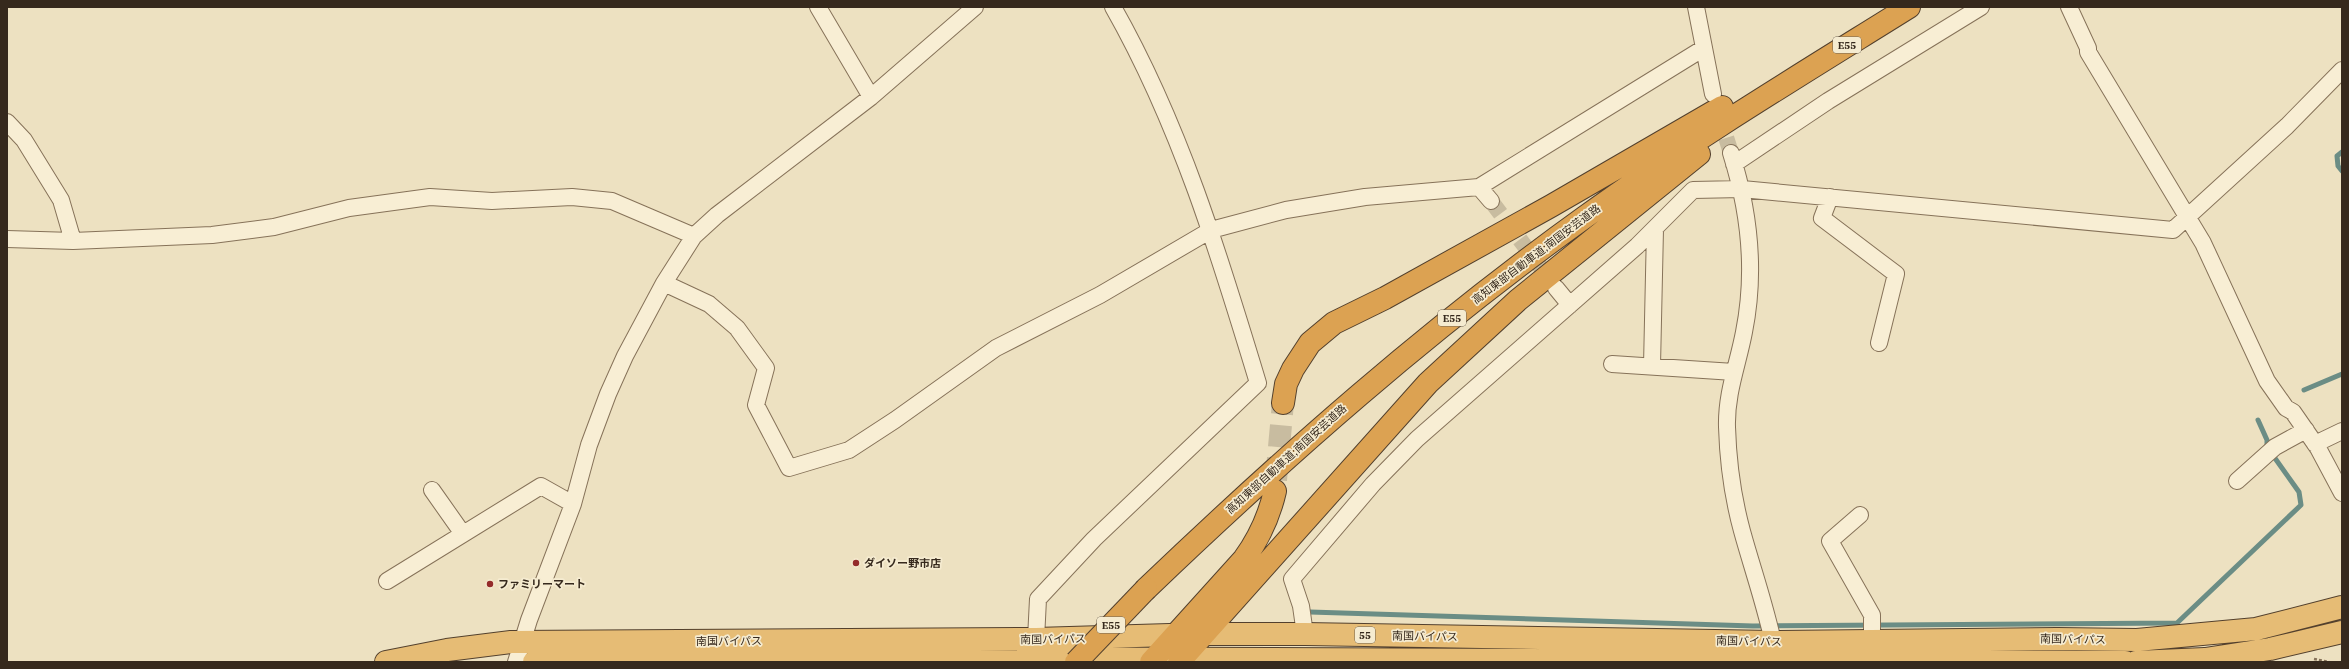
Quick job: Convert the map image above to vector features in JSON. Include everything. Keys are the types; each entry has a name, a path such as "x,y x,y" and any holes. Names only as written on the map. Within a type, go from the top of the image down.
{"highway":[{"name":"高知東部自動車道;南国安芸道路","path":"1076,662 1146,588 1227,511 1314,433 1401,359 1499,281 1585,217 1676,154 1909,7"},
{"path":"1283,403 1286,384 1293,369 1310,343 1334,323 1385,298 1551,206 1822,50 1909,7"},
{"path":"1183,660 1203,634 1428,383 1518,300 1785,84"},
{"path":"1152,661 1256,542 1265,524 1275,491"},
{"name":"南国バイパス","path":"534,662 643,657 1152,661 1774,643 2057,639 2137,640 2256,629 2342,607"},
{"path":"2136,662 2205,660 2270,649 2342,632"},
{"name":"南国バイパス","path":"386,662 447,650 510,642 519,652 1036,640 1203,634 1305,634 1774,643 2125,662"}],"street":[{"path":"818,7 871,97"},
{"path":"519,652 573,504 589,444 608,394 625,356 664,283 694,236 717,215 871,97 975,7"},
{"path":"1036,640 1038,599 1094,539 1258,383 1211,230 1171,124 1139,52 1113,7"},
{"path":"1696,7 1713,94"},
{"path":"1774,643 1742,530 1729,458 1727,425 1728,404 1744,332 1749,298 1748,234 1742,189 1733,158 1981,7"},
{"path":"2069,7 2088,48 2088,52 2187,219 2203,243 2267,381 2306,430 2342,493"},
{"path":"664,283 709,304 737,328 766,368 756,405 789,468 849,450 895,420 996,348 1100,295 1211,230 1286,210 1365,197 1480,187 1704,48"},
{"path":"1305,634 1301,606 1292,580 1373,484 1411,445 1570,305 1654,229 1694,190 1742,189 2173,230 2187,219 2287,126 2342,70"},
{"path":"7,122 24,140 61,200 73,241"},
{"path":"1480,187 1491,201"},
{"path":"7,239 73,241 212,236 274,227 349,208 430,197 492,201 572,197 612,201 694,236"},
{"path":"1830,197 1822,218 1896,274 1879,343"},
{"path":"1652,366 1654,229"},
{"path":"1556,288 1570,305"},
{"path":"1612,364 1734,372"},
{"path":"2237,481 2275,447 2306,430"},
{"path":"2315,444 2342,431"},
{"path":"387,582 541,486 573,504"},
{"path":"432,490 463,534"},
{"path":"1860,515 1830,541 1872,615 1872,641"}],"waterway":[{"path":"2342,152 2337,156 2338,166 2342,171"},
{"path":"2304,390 2342,374"},
{"path":"1310,612 1753,626 2177,623 2301,505 2299,492 2267,447 2267,440 2258,420"}],"tunnel":[{"path":"1719,115 1731,153"},
{"path":"1491,201 1554,285"},
{"path":"1276,480 1283,403"}],"place":[{"name":"ダイソー野市店","path":"856,563"},
{"name":"ファミリーマート","path":"490,584"}]}
